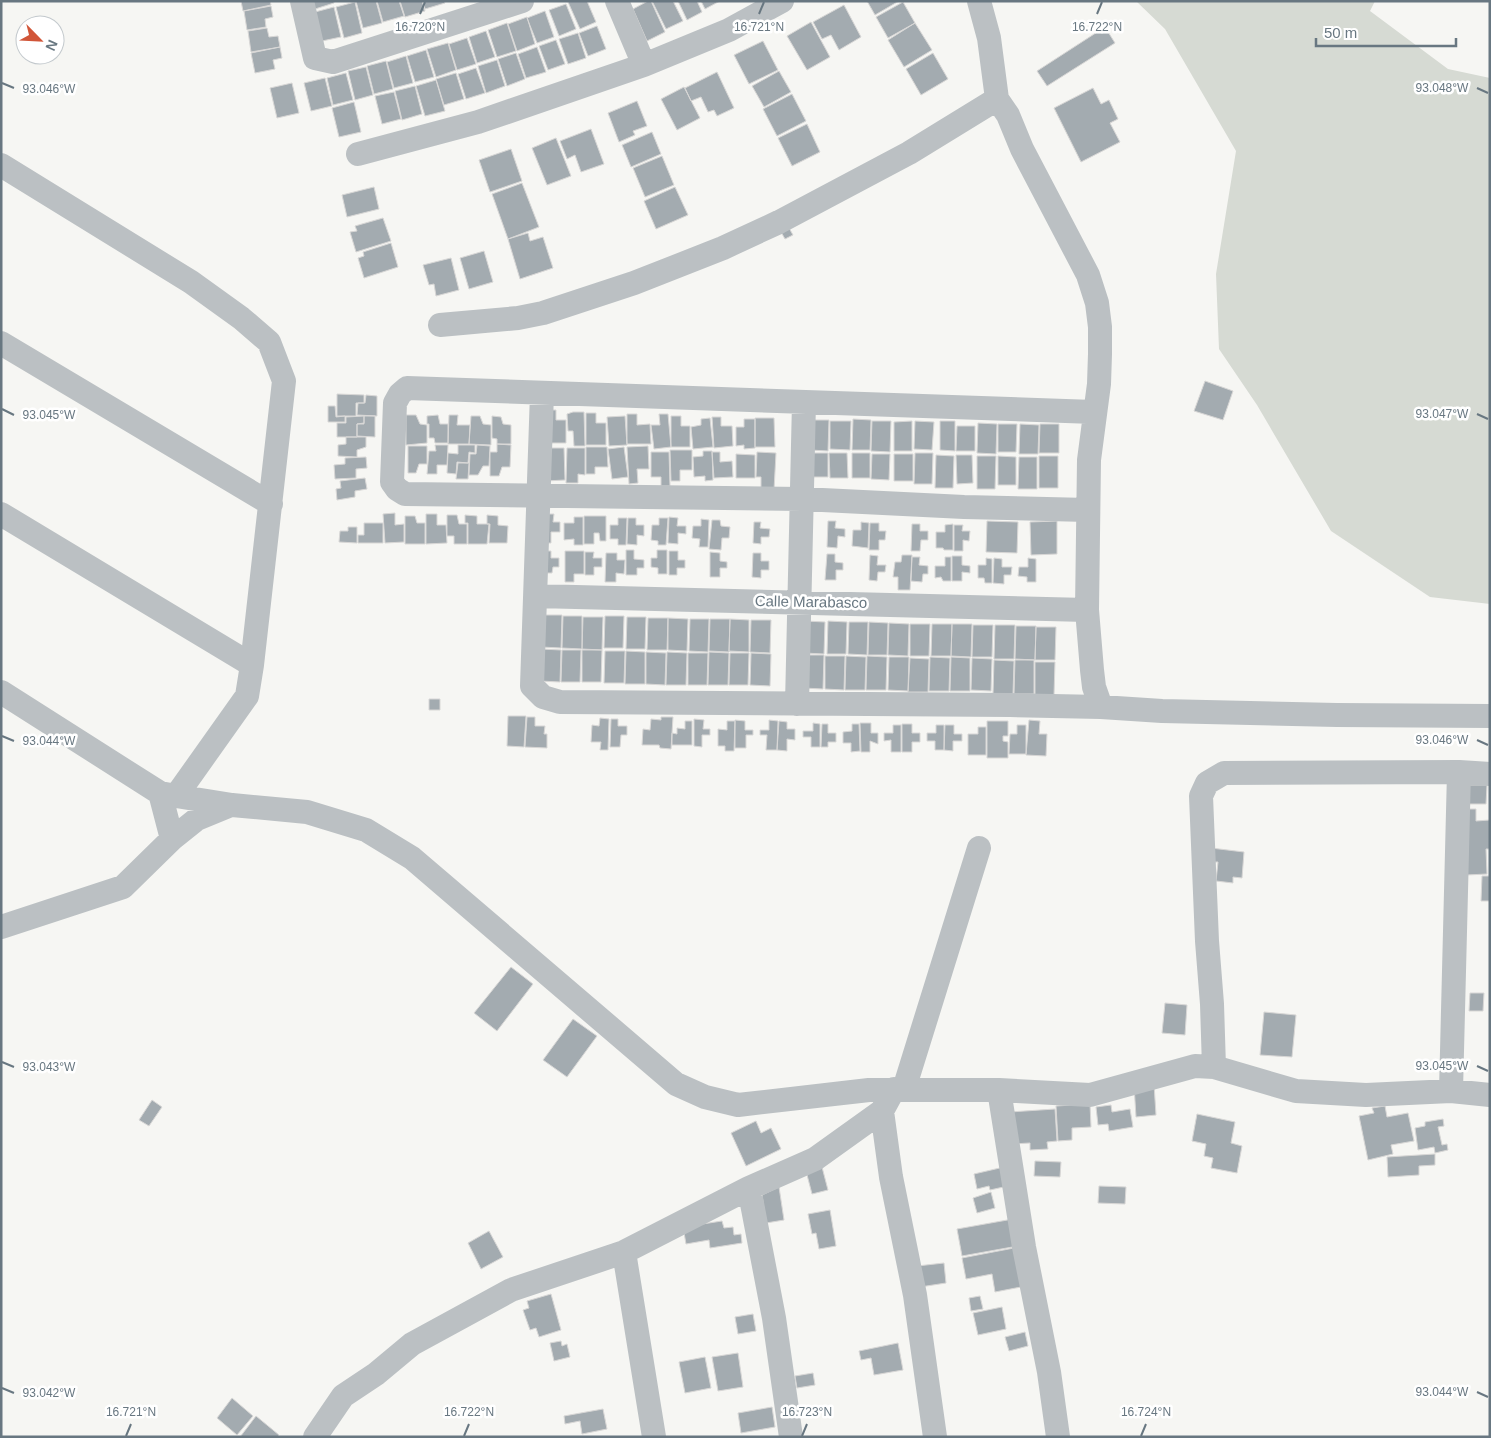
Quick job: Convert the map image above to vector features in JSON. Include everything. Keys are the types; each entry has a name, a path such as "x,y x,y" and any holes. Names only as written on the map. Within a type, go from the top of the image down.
{"street":[{"path":"302,1 315,58 333,62 522,1"},
{"path":"617,1 644,65"},
{"path":"358,154 478,122 644,65 729,30 782,1"},
{"path":"978,1 989,38 997,99 1008,116 1022,149 1088,275 1097,303 1100,327 1099,384 1089,460 1087,610 1094,687 1101,707"},
{"path":"440,325 518,318 543,313 634,283 714,251 779,222 847,187 909,153 997,99"},
{"path":"1,165 191,282 241,318 269,342 284,381 247,696 168,795 172,839"},
{"path":"1,343 271,504"},
{"path":"1088,510 964,507 802,499 405,494 397,490 392,482 395,403 400,394 407,388 1094,412"},
{"path":"542,393 532,686 543,698 560,702 1101,707 1210,712 1490,716"},
{"path":"797,704 804,402"},
{"path":"1,514 252,665"},
{"name":"Calle Marabasco","path":"536,596 1087,610"},
{"path":"1,692 168,795 307,812 366,830 412,858 676,1084 705,1097 738,1104 869,1090 899,1089 999,1090 1090,1095 1195,1066 1214,1067 1296,1092 1366,1095 1451,1091 1490,1095"},
{"path":"1214,1067 1212,1004 1206,932 1201,796 1207,783 1224,773 1459,772 1490,774"},
{"path":"1451,1091 1459,772"},
{"path":"1,927 123,887 172,839 197,819 232,804"},
{"path":"315,1437 343,1396 376,1374 412,1344 511,1290 624,1252 749,1188 815,1159 882,1111 899,1089 979,848"},
{"path":"999,1090 1024,1247 1049,1372 1058,1437"},
{"path":"882,1111 891,1177 915,1296 935,1437"},
{"path":"749,1188 774,1318 791,1437"},
{"path":"624,1252 654,1437"}],"shaded area":[{"path":"1136,1 1375,1 1370,11 1448,69 1490,78 1490,604 1430,597 1331,531 1257,405 1219,349 1216,274 1236,151 1165,29"}],"building":[{"path":"241,1 270,1 271,5 243,11"},
{"path":"313,1 334,1 334,3 315,9"},
{"path":"356,1 376,1 382,23 363,28"},
{"path":"377,1 399,1 404,16 383,22"},
{"path":"400,1 422,1 425,11 405,17"},
{"path":"423,1 444,1 445,3 425,9"},
{"path":"587,1 596,22 580,29 568,2"},
{"path":"651,1 665,32 647,41 633,9"},
{"path":"652,1 673,1 683,21 666,29"},
{"path":"678,1 697,1 702,12 687,20"},
{"path":"701,1 720,1 705,9"},
{"path":"867,1 899,1 875,15"},
{"path":"355,2 362,33 344,38 336,7"},
{"path":"903,2 915,23 888,38 876,17"},
{"path":"566,4 576,29 559,36 549,10"},
{"path":"844,5 861,37 839,50 831,35 822,39 813,22"},
{"path":"271,6 273,17 265,19 266,27 247,30 244,11"},
{"path":"334,7 341,37 322,41 315,12"},
{"path":"545,11 554,37 537,43 527,18"},
{"path":"527,17 535,44 517,51 508,24"},
{"path":"811,22 830,57 807,70 787,36"},
{"path":"507,23 516,51 497,57 488,30"},
{"path":"915,23 932,50 904,67 888,40"},
{"path":"597,26 606,49 588,56 579,33"},
{"path":"1105,27 1115,43 1047,86 1037,71"},
{"path":"267,28 269,37 278,36 280,47 251,52 248,31"},
{"path":"486,31 495,57 477,63 469,37"},
{"path":"578,33 586,58 568,64 559,39"},
{"path":"467,38 476,64 457,70 449,44"},
{"path":"556,40 565,64 548,70 539,46"},
{"path":"763,41 778,70 749,84 734,55"},
{"path":"448,43 456,70 436,77 427,49"},
{"path":"280,47 282,58 273,60 275,69 255,73 251,53"},
{"path":"537,47 546,72 526,78 518,54"},
{"path":"426,50 434,77 415,82 407,56"},
{"path":"516,53 525,79 507,86 498,59"},
{"path":"933,53 948,79 921,95 906,69"},
{"path":"406,56 413,83 394,88 387,62"},
{"path":"497,60 505,86 486,93 478,66"},
{"path":"386,61 393,89 374,94 367,66"},
{"path":"366,67 373,95 355,100 348,71"},
{"path":"476,68 485,93 466,99 458,74"},
{"path":"779,71 791,92 764,107 752,86"},
{"path":"717,72 734,108 717,116 714,110 708,112 701,97 691,101 685,88"},
{"path":"346,73 353,100 333,105 327,78"},
{"path":"456,73 464,99 444,105 436,79"},
{"path":"325,78 332,106 311,111 304,83"},
{"path":"436,80 445,111 425,116 416,86"},
{"path":"292,83 299,113 277,118 270,88"},
{"path":"415,86 422,114 402,120 395,91"},
{"path":"684,87 700,118 677,130 661,99"},
{"path":"1093,88 1101,104 1109,100 1118,119 1110,123 1120,142 1081,162 1054,108"},
{"path":"394,92 401,119 382,124 375,96"},
{"path":"792,94 806,121 777,136 763,109"},
{"path":"637,101 647,126 633,131 635,135 619,142 608,113"},
{"path":"354,102 361,132 339,137 332,108"},
{"path":"807,124 820,152 792,166 778,138"},
{"path":"591,129 604,164 581,172 575,155 567,159 560,141"},
{"path":"652,132 661,154 631,167 622,145"},
{"path":"556,138 571,176 547,185 532,148"},
{"path":"511,149 522,181 490,192 479,160"},
{"path":"662,156 674,185 645,197 633,168"},
{"path":"522,183 539,227 508,239 492,194"},
{"path":"374,187 379,209 347,217 342,195"},
{"path":"675,187 688,215 656,229 644,201"},
{"path":"383,218 391,241 356,252 350,232 357,231 355,226"},
{"path":"789,228 793,235 785,239 781,232"},
{"path":"528,233 530,241 543,237 553,268 520,279 508,239"},
{"path":"391,243 398,267 364,278 358,258 364,256 363,252"},
{"path":"484,251 493,282 469,289 460,258"},
{"path":"451,258 459,290 436,296 434,284 429,285 423,265"},
{"path":"1205,381 1233,391 1223,420 1194,411"},
{"path":"337,394 364,395 364,403 356,403 356,416 337,416"},
{"path":"366,395 377,396 377,416 357,415 358,403 365,403"},
{"path":"328,406 335,406 336,417 345,416 345,422 328,422"},
{"path":"544,410 556,410 556,420 566,420 566,443 544,443"},
{"path":"584,412 585,446 574,446 573,431 568,431 567,414"},
{"path":"586,413 596,413 596,423 606,423 606,445 586,445"},
{"path":"627,414 637,414 637,425 650,424 651,444 627,444"},
{"path":"659,414 668,414 671,447 654,449 651,425 660,425"},
{"path":"406,415 416,415 420,424 427,425 427,443 406,445"},
{"path":"438,415 440,424 448,424 448,443 435,443 434,438 429,438 427,416"},
{"path":"449,415 458,415 457,425 470,425 469,444 448,444"},
{"path":"364,416 375,416 375,437 357,436 357,424 364,424"},
{"path":"364,416 364,423 357,424 357,437 337,437 337,423 346,423 346,417"},
{"path":"471,416 480,416 483,424 491,425 491,445 469,444"},
{"path":"492,416 501,417 503,424 511,425 511,444 497,444 497,439 492,438"},
{"path":"625,416 627,445 609,446 607,417"},
{"path":"671,416 681,416 681,426 690,426 690,447 671,447"},
{"path":"712,417 721,417 721,426 732,426 733,446 714,448"},
{"path":"710,418 713,447 693,449 691,427 701,425 701,419"},
{"path":"755,418 774,418 775,447 755,447"},
{"path":"744,419 755,419 755,448 744,449 744,445 736,446 736,427 744,427"},
{"path":"853,419 871,420 870,450 852,450"},
{"path":"811,420 829,420 828,451 810,450"},
{"path":"830,421 851,421 850,450 830,449"},
{"path":"872,421 891,421 890,452 871,451"},
{"path":"912,421 912,451 894,451 894,422"},
{"path":"915,421 934,422 932,450 914,449"},
{"path":"940,421 955,421 955,451 940,450"},
{"path":"978,423 997,424 996,454 977,453"},
{"path":"998,424 1017,424 1016,452 998,452"},
{"path":"1020,424 1039,425 1038,454 1019,454"},
{"path":"1040,424 1059,424 1059,453 1039,453"},
{"path":"957,426 975,426 975,451 956,451"},
{"path":"346,437 366,437 366,447 357,450 357,457 338,456 338,445 346,444"},
{"path":"497,444 511,445 510,467 502,467 499,476 490,476 490,452 497,452"},
{"path":"435,445 448,445 447,465 437,465 437,474 427,474 429,451 436,451"},
{"path":"458,445 475,445 475,453 469,452 468,463 457,462 456,474 447,473 448,453 458,454"},
{"path":"477,445 490,446 489,466 483,466 478,475 469,475 470,454 476,454"},
{"path":"408,446 427,446 427,464 419,464 416,473 408,473"},
{"path":"648,446 649,469 637,469 638,483 629,484 627,447"},
{"path":"586,447 607,447 608,467 595,467 595,474 586,474"},
{"path":"624,447 628,477 612,479 608,449"},
{"path":"544,448 564,448 565,480 545,481"},
{"path":"567,448 585,448 585,475 578,474 578,483 566,483"},
{"path":"670,450 692,450 692,470 680,470 680,481 671,481"},
{"path":"703,451 712,451 713,480 705,481 705,476 694,477 693,457 703,456"},
{"path":"651,452 669,452 670,486 661,486 661,477 651,477"},
{"path":"712,452 720,452 720,462 732,461 733,477 714,478"},
{"path":"757,452 776,453 774,490 761,489 761,477 756,477"},
{"path":"810,453 828,453 828,477 810,477"},
{"path":"829,453 847,453 848,478 830,478"},
{"path":"852,453 870,453 870,478 852,478"},
{"path":"915,453 933,453 932,484 914,484"},
{"path":"736,454 755,455 755,478 736,478"},
{"path":"872,454 890,454 889,480 871,479"},
{"path":"894,454 913,454 913,481 894,481"},
{"path":"936,455 954,456 953,488 935,488"},
{"path":"956,455 972,455 973,483 957,484"},
{"path":"977,456 996,456 995,489 977,489"},
{"path":"998,456 1016,457 1016,485 998,485"},
{"path":"1039,456 1058,456 1058,488 1039,488"},
{"path":"366,457 367,468 356,469 356,478 335,479 334,465 345,464 345,458"},
{"path":"1019,457 1037,457 1037,489 1018,489"},
{"path":"458,463 469,463 468,479 456,479"},
{"path":"365,478 367,489 355,491 355,497 337,500 336,489 341,488 340,481"},
{"path":"395,513 395,525 404,524 404,542 385,543 383,514"},
{"path":"426,514 437,514 437,525 446,525 447,543 426,544"},
{"path":"543,514 554,514 553,522 560,522 560,532 551,532 551,543 543,543"},
{"path":"447,515 457,515 459,524 467,524 467,544 454,544 454,536 447,536"},
{"path":"465,515 477,516 477,524 489,524 487,544 468,544 468,523 465,523"},
{"path":"487,515 498,516 498,525 508,526 507,543 489,543 490,524 487,524"},
{"path":"405,516 415,516 417,523 425,523 425,544 405,544"},
{"path":"584,516 606,516 606,541 600,541 599,533 594,533 594,544 584,544"},
{"path":"574,517 583,517 583,545 574,545 574,539 564,540 564,523 574,523"},
{"path":"669,517 678,518 677,526 686,526 686,534 678,533 678,544 668,543"},
{"path":"618,518 627,518 626,545 618,545 618,539 610,539 610,525 618,525"},
{"path":"628,518 636,518 636,525 644,525 644,536 637,535 637,545 627,544"},
{"path":"659,518 668,518 666,545 658,545 658,541 651,540 652,525 659,525"},
{"path":"701,519 709,520 708,547 699,547 700,539 692,538 693,526 701,526"},
{"path":"712,520 720,520 721,526 730,527 729,538 722,538 721,550 709,549"},
{"path":"828,521 836,521 835,528 845,529 845,537 838,536 837,548 827,547"},
{"path":"987,521 1018,522 1017,553 986,552"},
{"path":"1057,521 1057,554 1031,555 1030,522"},
{"path":"754,522 761,522 760,528 770,529 769,537 761,537 761,544 753,543"},
{"path":"861,522 869,523 868,548 852,546 853,530 861,530"},
{"path":"364,523 383,523 383,543 358,543 358,535 364,535"},
{"path":"870,523 879,523 879,531 886,531 885,540 879,540 879,550 869,550"},
{"path":"912,524 920,524 920,531 928,531 928,540 921,540 920,551 911,551"},
{"path":"953,524 953,550 936,548 936,532 945,532 945,525"},
{"path":"954,525 963,525 962,531 970,531 969,541 963,540 963,551 954,551"},
{"path":"348,527 357,527 357,543 339,542 340,531 348,531"},
{"path":"626,550 634,550 634,559 644,560 644,568 637,568 637,575 626,575"},
{"path":"657,550 667,550 667,574 658,574 658,568 651,567 651,558 657,558"},
{"path":"544,551 551,551 551,558 559,558 559,567 553,567 552,573 543,573"},
{"path":"565,551 584,551 584,574 574,574 574,582 565,582"},
{"path":"669,551 678,551 678,560 685,560 685,568 677,568 677,575 669,575"},
{"path":"585,552 594,552 593,558 602,558 602,567 594,567 594,575 585,575"},
{"path":"710,552 720,553 720,561 727,562 727,568 720,568 720,577 710,577"},
{"path":"606,553 617,553 617,560 625,560 624,574 616,573 616,582 605,582"},
{"path":"753,553 761,553 761,561 769,561 769,570 761,570 761,578 752,577"},
{"path":"827,554 835,554 835,562 843,563 843,570 836,570 836,580 825,580"},
{"path":"870,555 878,556 877,565 886,565 885,572 878,572 877,581 869,580"},
{"path":"902,555 912,555 910,590 898,590 898,577 893,577 895,562 901,562"},
{"path":"952,556 962,556 962,565 970,566 970,573 962,572 962,581 952,581"},
{"path":"912,557 920,557 919,565 928,566 928,574 923,574 922,582 911,581"},
{"path":"945,557 951,557 951,581 943,581 941,577 935,578 935,566 945,566"},
{"path":"986,558 992,559 992,583 985,583 984,578 978,578 978,565 986,565"},
{"path":"994,558 1002,559 1002,567 1012,567 1011,575 1004,575 1004,584 993,583"},
{"path":"1028,558 1036,559 1036,582 1027,582 1027,577 1018,576 1019,567 1028,567"},
{"path":"542,615 562,615 561,648 541,647"},
{"path":"563,616 582,616 582,649 562,648"},
{"path":"605,616 624,616 623,648 604,648"},
{"path":"583,617 603,617 602,650 582,649"},
{"path":"627,617 646,617 645,649 626,649"},
{"path":"648,618 668,618 667,650 647,650"},
{"path":"668,618 688,619 687,651 668,650"},
{"path":"690,619 709,619 708,652 689,651"},
{"path":"710,619 730,619 729,652 709,651"},
{"path":"730,619 749,620 749,652 729,651"},
{"path":"751,620 771,620 770,653 750,652"},
{"path":"805,621 825,622 824,654 804,653"},
{"path":"828,621 847,622 846,654 827,654"},
{"path":"849,622 868,622 867,655 848,654"},
{"path":"869,622 888,623 887,655 868,655"},
{"path":"889,623 909,624 908,656 888,655"},
{"path":"910,624 930,624 929,656 910,656"},
{"path":"932,624 952,624 951,656 931,656"},
{"path":"952,624 972,624 971,657 951,656"},
{"path":"973,625 993,625 992,657 972,657"},
{"path":"995,625 1015,625 1014,659 994,659"},
{"path":"1016,626 1036,626 1035,660 1015,659"},
{"path":"1036,627 1056,627 1055,660 1035,660"},
{"path":"541,649 561,650 560,682 540,681"},
{"path":"562,650 581,650 580,682 561,682"},
{"path":"582,650 602,650 601,682 582,682"},
{"path":"605,651 625,651 624,683 604,683"},
{"path":"626,651 645,652 645,684 625,684"},
{"path":"646,652 666,653 665,685 646,684"},
{"path":"667,652 687,653 686,685 666,685"},
{"path":"709,652 729,653 728,685 708,685"},
{"path":"688,653 708,653 707,685 688,685"},
{"path":"730,653 749,653 748,685 729,685"},
{"path":"751,653 771,654 770,686 750,685"},
{"path":"804,655 824,655 823,689 803,688"},
{"path":"825,656 845,656 844,690 825,689"},
{"path":"846,656 866,657 865,690 845,690"},
{"path":"867,656 887,657 886,690 866,690"},
{"path":"889,657 909,657 908,691 888,690"},
{"path":"930,657 950,658 949,691 929,691"},
{"path":"951,657 970,658 970,691 950,691"},
{"path":"910,658 929,659 928,692 908,692"},
{"path":"972,658 992,659 991,691 971,690"},
{"path":"994,660 1014,661 1013,694 993,694"},
{"path":"1015,660 1034,660 1034,694 1014,694"},
{"path":"1035,662 1055,662 1054,695 1035,695"},
{"path":"429,699 440,699 440,710 429,710"},
{"path":"508,716 526,716 524,747 507,746"},
{"path":"527,717 535,717 535,726 545,726 544,734 547,734 547,748 525,747"},
{"path":"661,717 673,717 671,749 660,748 659,745 642,745 643,729 650,730 651,719 661,720"},
{"path":"600,718 609,719 608,750 600,750 601,742 591,742 592,725 599,726"},
{"path":"611,719 618,719 618,726 627,726 627,735 621,735 620,747 610,747"},
{"path":"694,719 704,720 703,729 710,729 710,735 702,735 702,747 694,746"},
{"path":"735,720 745,721 745,730 753,730 753,735 746,735 746,748 735,748"},
{"path":"769,720 778,721 777,750 766,750 767,735 760,735 760,730 769,730"},
{"path":"1029,720 1040,721 1039,734 1047,734 1046,756 1026,755"},
{"path":"685,721 692,721 692,745 672,745 672,733 677,734 677,728 685,729"},
{"path":"727,721 735,721 734,751 725,751 725,746 718,746 718,729 727,730"},
{"path":"779,721 787,722 787,729 795,729 795,740 787,739 787,751 777,750"},
{"path":"987,721 1008,721 1008,736 1003,736 1003,741 1008,742 1008,758 987,758"},
{"path":"813,723 820,724 820,747 811,747 811,737 803,737 803,731 813,731"},
{"path":"860,723 871,723 871,733 878,733 878,744 870,741 870,752 861,752"},
{"path":"822,724 828,724 828,733 836,733 836,742 828,742 828,747 821,747"},
{"path":"852,724 859,724 860,751 851,752 851,743 843,743 843,732 852,731"},
{"path":"902,724 912,724 912,733 920,733 920,742 912,742 912,752 902,752"},
{"path":"893,725 901,725 901,752 891,752 891,740 884,741 884,733 893,733"},
{"path":"936,725 944,725 944,750 935,750 935,741 927,741 927,733 936,733"},
{"path":"945,725 954,725 954,734 962,734 962,741 953,741 953,751 944,750"},
{"path":"1017,725 1026,725 1026,754 1009,754 1010,734 1017,734"},
{"path":"978,727 986,727 986,755 968,755 968,734 978,734"},
{"path":"1468,785 1487,785 1486,804 1467,804"},
{"path":"1464,809 1476,809 1476,821 1490,820 1490,849 1486,849 1487,874 1466,875"},
{"path":"1211,848 1244,852 1242,878 1233,877 1233,883 1216,881 1218,862 1210,862"},
{"path":"1482,876 1490,876 1490,901 1481,901"},
{"path":"511,967 533,984 497,1031 474,1013"},
{"path":"1470,993 1484,993 1483,1011 1469,1011"},
{"path":"1165,1003 1187,1005 1185,1035 1162,1033"},
{"path":"1264,1012 1296,1015 1292,1057 1260,1055"},
{"path":"573,1019 597,1036 567,1077 543,1060"},
{"path":"1154,1084 1156,1115 1136,1117 1134,1085"},
{"path":"152,1100 162,1107 149,1126 139,1120"},
{"path":"1090,1104 1091,1127 1072,1128 1072,1140 1058,1141 1056,1106"},
{"path":"1111,1105 1112,1112 1130,1109 1133,1127 1109,1131 1108,1124 1098,1125 1096,1107"},
{"path":"1385,1106 1387,1117 1408,1113 1414,1141 1391,1145 1393,1154 1368,1160 1359,1116 1374,1113 1372,1108"},
{"path":"1055,1109 1057,1141 1047,1142 1048,1149 1030,1150 1030,1143 1012,1144 1010,1112"},
{"path":"1197,1114 1235,1122 1231,1143 1242,1146 1237,1173 1211,1168 1213,1158 1204,1156 1206,1144 1192,1141"},
{"path":"1443,1119 1444,1126 1438,1127 1442,1145 1447,1144 1448,1150 1435,1153 1434,1147 1418,1150 1415,1128 1425,1126 1425,1122"},
{"path":"756,1121 761,1133 771,1128 781,1149 746,1166 731,1133"},
{"path":"1435,1154 1435,1165 1419,1166 1419,1175 1388,1177 1387,1157"},
{"path":"1035,1161 1061,1162 1060,1177 1034,1176"},
{"path":"822,1167 828,1190 812,1194 806,1171"},
{"path":"1004,1167 1008,1186 990,1190 989,1186 977,1189 974,1174"},
{"path":"1099,1186 1126,1187 1125,1204 1098,1203"},
{"path":"779,1187 784,1220 766,1223 762,1195"},
{"path":"991,1192 995,1208 977,1213 973,1198"},
{"path":"830,1210 836,1246 819,1249 816,1233 812,1234 808,1214"},
{"path":"1013,1219 1018,1246 962,1256 957,1229"},
{"path":"722,1221 724,1228 733,1227 734,1235 741,1234 742,1243 710,1248 709,1240 686,1244 683,1227"},
{"path":"489,1231 503,1257 481,1269 468,1243"},
{"path":"1014,1248 1021,1287 995,1292 992,1274 966,1279 962,1258"},
{"path":"944,1263 946,1283 920,1287 917,1266"},
{"path":"551,1294 561,1330 539,1337 536,1328 530,1330 523,1310 529,1308 527,1301"},
{"path":"980,1296 983,1309 971,1311 969,1298"},
{"path":"1002,1307 1006,1329 978,1335 973,1313"},
{"path":"753,1314 756,1331 738,1334 735,1317"},
{"path":"1025,1332 1028,1346 1009,1351 1005,1337"},
{"path":"561,1341 562,1346 567,1344 570,1357 554,1361 550,1343"},
{"path":"898,1343 903,1370 874,1375 871,1358 861,1360 859,1351"},
{"path":"738,1353 743,1387 718,1391 712,1357"},
{"path":"705,1357 711,1388 685,1393 679,1362"},
{"path":"813,1373 815,1385 797,1388 795,1376"},
{"path":"232,1398 253,1416 237,1435 217,1418"},
{"path":"772,1407 775,1427 741,1433 738,1413"},
{"path":"603,1409 607,1429 582,1434 580,1421 565,1424 564,1416"},
{"path":"256,1416 279,1435 277,1437 240,1437"}]}
